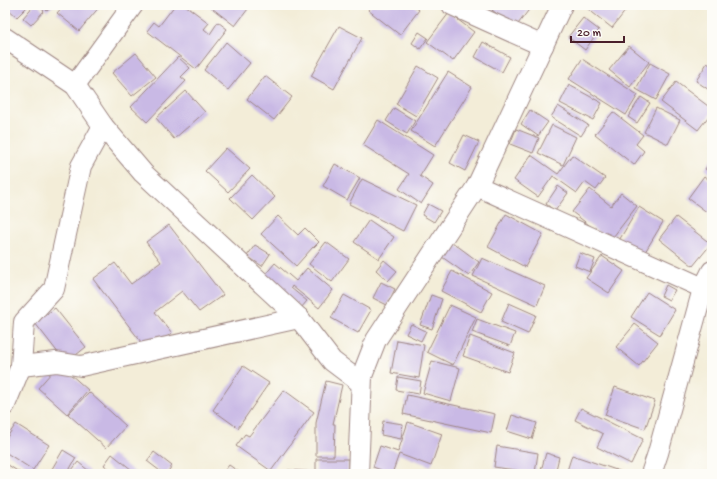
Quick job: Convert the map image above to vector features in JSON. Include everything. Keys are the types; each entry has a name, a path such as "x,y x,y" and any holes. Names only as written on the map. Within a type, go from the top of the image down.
{"street":[{"path":"75,85 133,5"},
{"path":"452,5 543,46"},
{"path":"358,474 361,383 362,376 376,340 477,186 562,5"},
{"path":"5,38 75,85 103,126 143,173 299,318 332,361 361,383"},
{"path":"5,405 21,366 24,322 54,289 81,166 103,126"},
{"path":"477,186 708,290"},
{"path":"651,474 708,290 712,271"},
{"path":"21,366 56,362 81,366 299,318"}],"building":[{"path":"5,5 29,5 17,17"},
{"path":"34,5 38,5 44,11 31,25 23,18"},
{"path":"42,5 54,5 47,11"},
{"path":"64,5 101,5 79,31 57,13"},
{"path":"175,5 185,5 209,23 204,29 210,34 218,22 227,29 196,69 147,31 154,22 159,26"},
{"path":"208,5 251,5 235,26"},
{"path":"372,5 413,5 419,10 400,35 368,10"},
{"path":"496,5 529,5 531,7 515,28 492,10"},
{"path":"583,5 630,5 612,28"},
{"path":"449,13 474,32 453,61 427,42"},
{"path":"583,18 599,30 585,50 568,37"},
{"path":"339,26 362,38 334,89 311,76"},
{"path":"419,32 428,38 420,49 412,43"},
{"path":"226,42 250,63 228,90 204,70"},
{"path":"483,42 510,57 502,72 475,57"},
{"path":"629,46 649,62 630,87 609,70"},
{"path":"136,53 156,77 132,96 112,73"},
{"path":"178,57 190,68 181,77 186,81 147,122 131,107"},
{"path":"582,59 638,95 626,115 569,79"},
{"path":"650,63 670,74 656,100 636,89"},
{"path":"707,63 712,66 712,92 696,81"},
{"path":"418,66 438,78 416,116 396,104"},
{"path":"448,72 472,87 435,146 411,131"},
{"path":"265,76 292,97 274,120 247,99"},
{"path":"676,82 712,109 712,112 698,130 661,102"},
{"path":"569,85 602,103 593,120 560,103"},
{"path":"186,91 205,112 174,139 156,118"},
{"path":"641,97 650,103 637,123 628,117"},
{"path":"558,106 588,125 581,136 551,117"},
{"path":"394,108 415,121 407,134 386,121"},
{"path":"656,108 680,120 668,144 644,132"},
{"path":"530,110 548,122 538,136 521,124"},
{"path":"613,112 643,135 636,144 644,151 634,165 595,134"},
{"path":"378,120 433,155 420,176 433,185 421,204 399,189 409,174 363,145"},
{"path":"552,125 576,137 563,165 538,153"},
{"path":"516,129 539,138 533,153 510,144"},
{"path":"464,135 479,142 465,171 450,163"},
{"path":"226,148 250,169 228,192 205,171"},
{"path":"531,155 558,174 572,155 605,178 596,190 585,182 577,193 553,176 538,197 514,180"},
{"path":"712,159 712,175 705,169"},
{"path":"335,164 360,178 347,200 323,186"},
{"path":"252,175 275,197 253,220 230,198"},
{"path":"704,176 712,182 712,216 688,198"},
{"path":"362,179 416,205 403,231 349,204"},
{"path":"558,186 568,193 555,211 546,204"},
{"path":"590,189 611,206 621,193 637,206 610,241 572,212"},
{"path":"428,204 441,211 434,222 422,215"},
{"path":"639,207 663,222 642,257 618,242"},
{"path":"506,214 543,234 525,267 488,247"},
{"path":"278,216 298,235 305,228 319,242 296,266 261,234"},
{"path":"676,217 711,244 693,266 659,239"},
{"path":"369,220 394,237 379,259 354,242"},
{"path":"169,225 223,295 199,312 182,291 155,312 172,333 148,351 93,279 115,263 131,284 161,262 146,242"},
{"path":"326,242 349,259 332,282 309,264"},
{"path":"452,242 479,262 469,276 442,257"},
{"path":"255,245 270,254 262,266 247,256"},
{"path":"580,253 595,259 590,272 575,266"},
{"path":"602,256 624,271 609,293 586,278"},
{"path":"482,258 545,286 537,305 473,276"},
{"path":"384,260 397,271 388,281 376,270"},
{"path":"275,263 296,281 307,268 333,290 319,308 292,286 291,288 307,301 301,308 264,276"},
{"path":"452,271 492,292 481,312 441,291"},
{"path":"381,282 395,289 387,305 373,298"},
{"path":"666,285 675,290 669,300 661,296"},
{"path":"647,292 675,310 660,335 631,317"},
{"path":"344,295 371,310 358,333 331,318"},
{"path":"431,295 442,299 432,329 420,325"},
{"path":"509,303 536,315 528,334 501,322"},
{"path":"450,305 476,317 453,365 427,352"},
{"path":"55,308 86,347 66,363 35,323"},
{"path":"477,319 515,333 510,346 472,332"},
{"path":"411,324 426,331 421,341 406,334"},
{"path":"635,324 658,342 639,366 616,347"},
{"path":"470,336 515,353 508,372 463,356"},
{"path":"397,340 424,345 419,378 391,373"},
{"path":"432,361 460,368 451,401 423,393"},
{"path":"59,364 88,390 67,414 38,388"},
{"path":"243,366 269,383 238,428 213,410"},
{"path":"398,377 421,381 419,394 396,390"},
{"path":"326,381 342,385 333,424 335,424 334,456 316,456 316,423"},
{"path":"615,387 655,401 645,429 605,415"},
{"path":"284,390 314,412 271,471 236,446 245,434 249,436"},
{"path":"89,392 126,426 106,448 68,414"},
{"path":"407,395 495,414 491,433 403,414"},
{"path":"581,408 643,439 631,464 597,447 603,434 575,420"},
{"path":"512,415 537,423 532,439 507,431"},
{"path":"383,421 403,424 401,439 381,435"},
{"path":"408,422 442,434 431,466 399,454 393,471 401,474 379,474 381,470 373,467 380,446 398,452"},
{"path":"16,424 49,445 33,470 5,452 5,440"},
{"path":"497,446 538,453 535,473 494,467"},
{"path":"63,450 76,458 67,474 49,474"},
{"path":"154,452 172,466 166,474 147,461"},
{"path":"546,453 559,457 555,474 540,474"},
{"path":"112,454 137,474 116,474 104,465"},
{"path":"572,455 628,474 566,474"},
{"path":"316,459 348,459 348,474 288,474 288,470 316,472"},
{"path":"78,462 89,471 87,474 69,474"},
{"path":"5,463 22,474 5,474"},
{"path":"229,465 242,474 222,474"}]}
